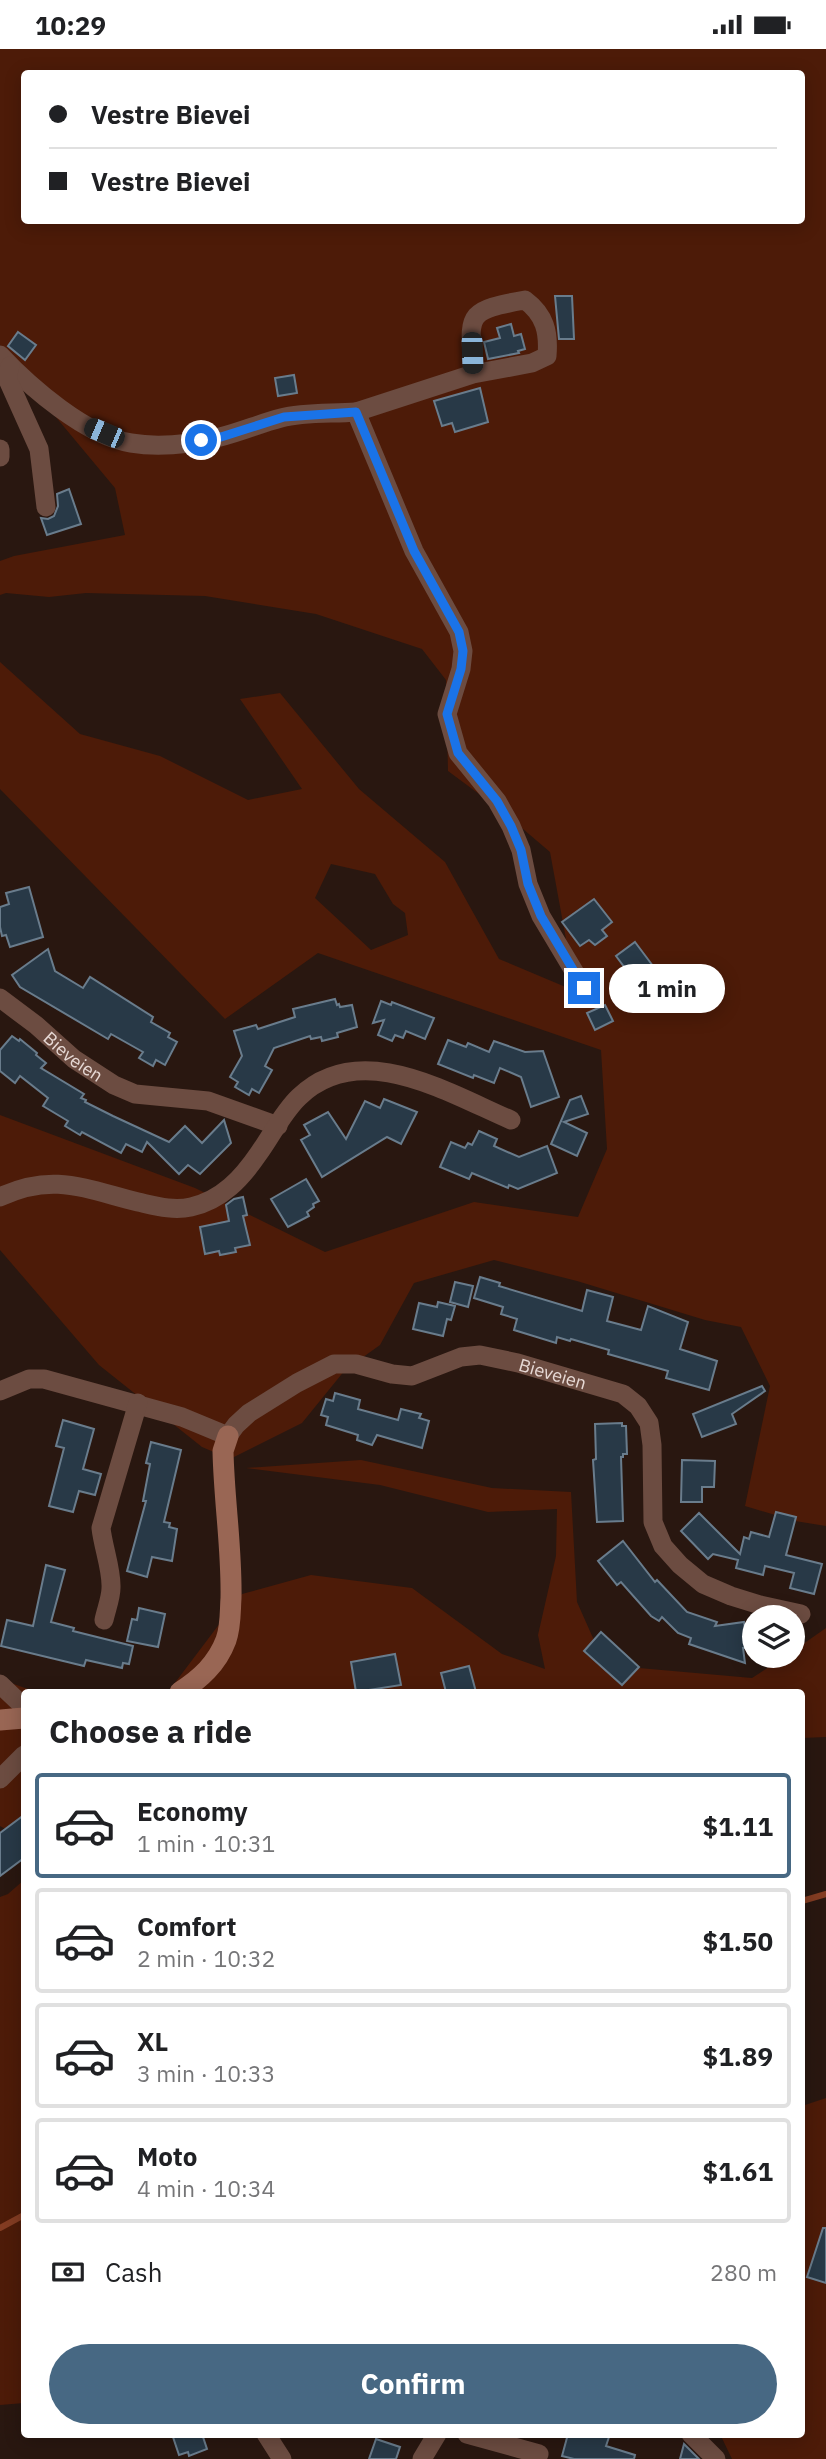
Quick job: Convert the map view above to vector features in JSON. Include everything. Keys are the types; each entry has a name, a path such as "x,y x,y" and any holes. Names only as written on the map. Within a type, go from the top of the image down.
{"street":[{"path":"5,361 80,423 127,443 181,444 221,437 284,417 356,412 473,374 532,363 547,356 548,336 536,308 525,300 492,306 475,316 471,332 473,374"},
{"path":"5,361 7,378 39,449 46,507"},
{"path":"356,412 414,551 459,632 463,651 461,669 447,714 458,753 497,801 511,826 521,850 528,884 541,916 584,988"},
{"path":"0,450 0,457"},
{"name":"Bieveien","path":"0,998 74,1059 114,1085 135,1094 208,1101 278,1126"},
{"path":"0,1197 19,1188 44,1182 67,1184 163,1208 187,1208 223,1193 242,1177 298,1098 316,1083 338,1074 374,1070 410,1077 511,1120"},
{"name":"Bieveien","path":"228,1436 249,1413 334,1364 356,1364 392,1374 412,1376 461,1357 480,1355 518,1363 623,1394 638,1406 649,1423 652,1445 653,1522 663,1546 703,1584 748,1605"},
{"path":"0,1391 30,1379 44,1379 182,1416 228,1436 223,1451 231,1575 230,1623 225,1641 213,1663 201,1678 184,1689"},
{"path":"104,1620 111,1583 101,1528 138,1403"},
{"path":"0,1683 21,1704"},
{"path":"0,1720 21,1718"},
{"path":"0,1779 21,1758"},
{"path":"269,2438 282,2459"},
{"path":"422,2459 435,2438"},
{"path":"481,2438 539,2454"},
{"path":"695,2438 716,2459"}],"shaded area":[{"path":"0,49 826,49 826,1526 795,1521 745,1506 770,1386 741,1327 705,1320 577,1281 494,1260 414,1283 380,1345 345,1370 302,1423 230,1459 202,1447 99,1365 0,1250 0,1115 195,1188 325,1252 474,1202 578,1217 607,1149 601,1050 318,953 225,1019 0,789 0,662 80,734 160,756 248,800 302,789 240,699 280,693 359,789 445,862 499,959 568,988 568,950 550,852 502,811 448,771 446,680 422,649 316,614 205,596 86,593 49,597 6,593 0,595 0,561 125,535 115,488 0,345","holes":["331,864 375,874 393,904 405,913 408,935 371,950 315,898"]},
{"path":"361,1460 492,1488 571,1492 577,1602 605,1665 752,1678 767,1668 805,1668 805,1643 826,1628 826,1737 805,1738 805,1689 170,1689 242,1594 311,1575 412,1588 502,1654 545,1669 538,1635 556,1556 557,1509 488,1512 380,1485 246,1468"},
{"path":"0,1679 28,1689 21,1689 21,1837 0,1826"},
{"path":"21,1883 21,2403 0,2405 0,1897"},
{"path":"826,2098 826,2459 732,2459 722,2438 805,2438 805,2105"}],"building":[{"path":"555,296 572,296 574,339 559,339"},
{"path":"511,324 514,336 521,334 525,349 518,351 519,353 488,359 484,342 500,338 497,328"},
{"path":"18,332 36,345 25,360 8,346"},
{"path":"294,375 297,393 278,396 275,378"},
{"path":"480,388 488,422 455,432 452,423 442,426 434,401"},
{"path":"69,489 81,524 47,535 41,518 54,516 58,506 57,494"},
{"path":"29,887 43,937 10,947 6,935 2,936 0,907 9,904 6,893"},
{"path":"594,899 612,922 602,930 607,936 595,945 589,940 580,946 562,922"},
{"path":"635,942 656,970 637,984 616,956"},
{"path":"48,949 55,971 83,988 90,977 153,1017 151,1022 170,1033 168,1037 177,1042 165,1065 156,1060 153,1066 139,1058 143,1052 111,1034 108,1039 20,987 12,975"},
{"path":"335,999 340,1007 352,1005 357,1027 337,1033 338,1037 322,1041 321,1037 311,1039 310,1036 274,1048 265,1066 272,1070 259,1093 252,1089 249,1095 235,1087 238,1082 230,1077 242,1056 234,1031 256,1025 258,1029 295,1017 293,1009"},
{"path":"381,1001 391,1005 392,1002 434,1018 425,1039 406,1031 403,1038 395,1035 392,1041 378,1035 384,1020 373,1023"},
{"path":"605,1005 613,1021 595,1030 587,1013"},
{"path":"12,1036 37,1053 46,1063 41,1068 84,1094 81,1098 86,1100 85,1102 113,1116 169,1142 185,1126 202,1143 224,1120 231,1143 200,1174 188,1165 179,1174 147,1142 142,1152 126,1144 121,1153 82,1132 80,1135 65,1126 68,1121 43,1106 48,1098 20,1076 15,1083 0,1071 0,1050"},
{"path":"448,1040 466,1047 468,1043 489,1052 494,1041 525,1052 543,1051 559,1097 531,1107 521,1077 500,1068 494,1083 438,1064"},
{"path":"581,1096 588,1114 564,1122 587,1133 577,1156 551,1144 570,1100"},
{"path":"384,1099 417,1112 401,1144 387,1137 322,1177 301,1140 310,1135 304,1125 328,1112 346,1139 365,1101 380,1108"},
{"path":"479,1131 497,1139 494,1146 519,1157 547,1146 557,1173 518,1189 509,1185 508,1188 472,1173 469,1179 440,1167 451,1142 465,1148 468,1143 472,1145"},
{"path":"306,1179 319,1201 307,1212 309,1216 288,1227 271,1199"},
{"path":"243,1197 247,1215 243,1216 250,1245 235,1248 236,1252 205,1254 200,1227 229,1221 226,1205"},
{"path":"480,1277 500,1283 499,1286 582,1311 587,1290 613,1297 607,1321 641,1330 648,1306 688,1322 680,1349 717,1361 709,1390 666,1378 668,1371 608,1354 609,1350 557,1337 556,1343 514,1330 517,1319 501,1314 503,1307 474,1298"},
{"path":"455,1282 473,1286 468,1307 450,1302"},
{"path":"438,1302 455,1306 451,1320 447,1319 443,1336 413,1329 419,1303 437,1307"},
{"path":"762,1386 765,1391 732,1414 736,1424 702,1437 693,1414"},
{"path":"335,1393 360,1400 358,1409 398,1420 401,1409 421,1414 419,1418 429,1421 422,1448 377,1435 372,1445 357,1440 358,1435 326,1425 328,1417 321,1415 326,1399 333,1401"},
{"path":"63,1420 94,1429 83,1469 101,1474 95,1495 79,1491 73,1512 49,1506 64,1448 56,1446"},
{"path":"622,1423 622,1426 626,1426 627,1454 621,1457 623,1521 597,1522 593,1460 596,1459 595,1424"},
{"path":"151,1442 181,1450 164,1522 177,1529 172,1561 152,1557 147,1577 127,1571 146,1501 143,1501 150,1464 146,1463"},
{"path":"682,1460 715,1461 714,1487 702,1487 702,1502 681,1502"},
{"path":"776,1512 796,1517 786,1555 822,1564 814,1594 790,1588 794,1573 765,1566 763,1575 736,1568 738,1560 713,1554 708,1559 681,1531 699,1513 740,1554 744,1537 749,1539 751,1532 769,1537"},
{"path":"623,1541 655,1582 657,1580 687,1612 717,1622 715,1626 742,1622 742,1662 689,1644 691,1638 678,1633 662,1617 659,1621 651,1616 621,1582 617,1585 598,1561"},
{"path":"46,1565 65,1570 51,1622 74,1628 73,1631 133,1646 129,1664 123,1663 122,1668 86,1660 84,1666 1,1646 7,1620 33,1626"},
{"path":"139,1608 165,1614 158,1647 127,1641 132,1619 137,1620"},
{"path":"601,1632 639,1667 622,1685 584,1651"},
{"path":"395,1654 401,1685 356,1689 351,1662"},
{"path":"469,1666 475,1689 445,1689 441,1673"},
{"path":"21,1817 21,1860 0,1876 0,1833"},
{"path":"823,2228 826,2228 826,2283 807,2277"},
{"path":"173,2438 203,2438 207,2449 189,2456 188,2452 179,2455"},
{"path":"567,2438 609,2438 606,2446 635,2455 634,2459 574,2459 562,2456"},
{"path":"376,2439 400,2447 396,2459 369,2459"},
{"path":"684,2444 699,2459 680,2459"}],"waterway":[{"path":"805,1900 826,1894"},
{"path":"0,2228 21,2217"}],"route":[{"path":"201,440 221,437 284,417 356,412 414,551 459,632 463,651 461,669 447,714 458,753 497,801 511,826 521,850 528,884 541,916 584,988"}]}
